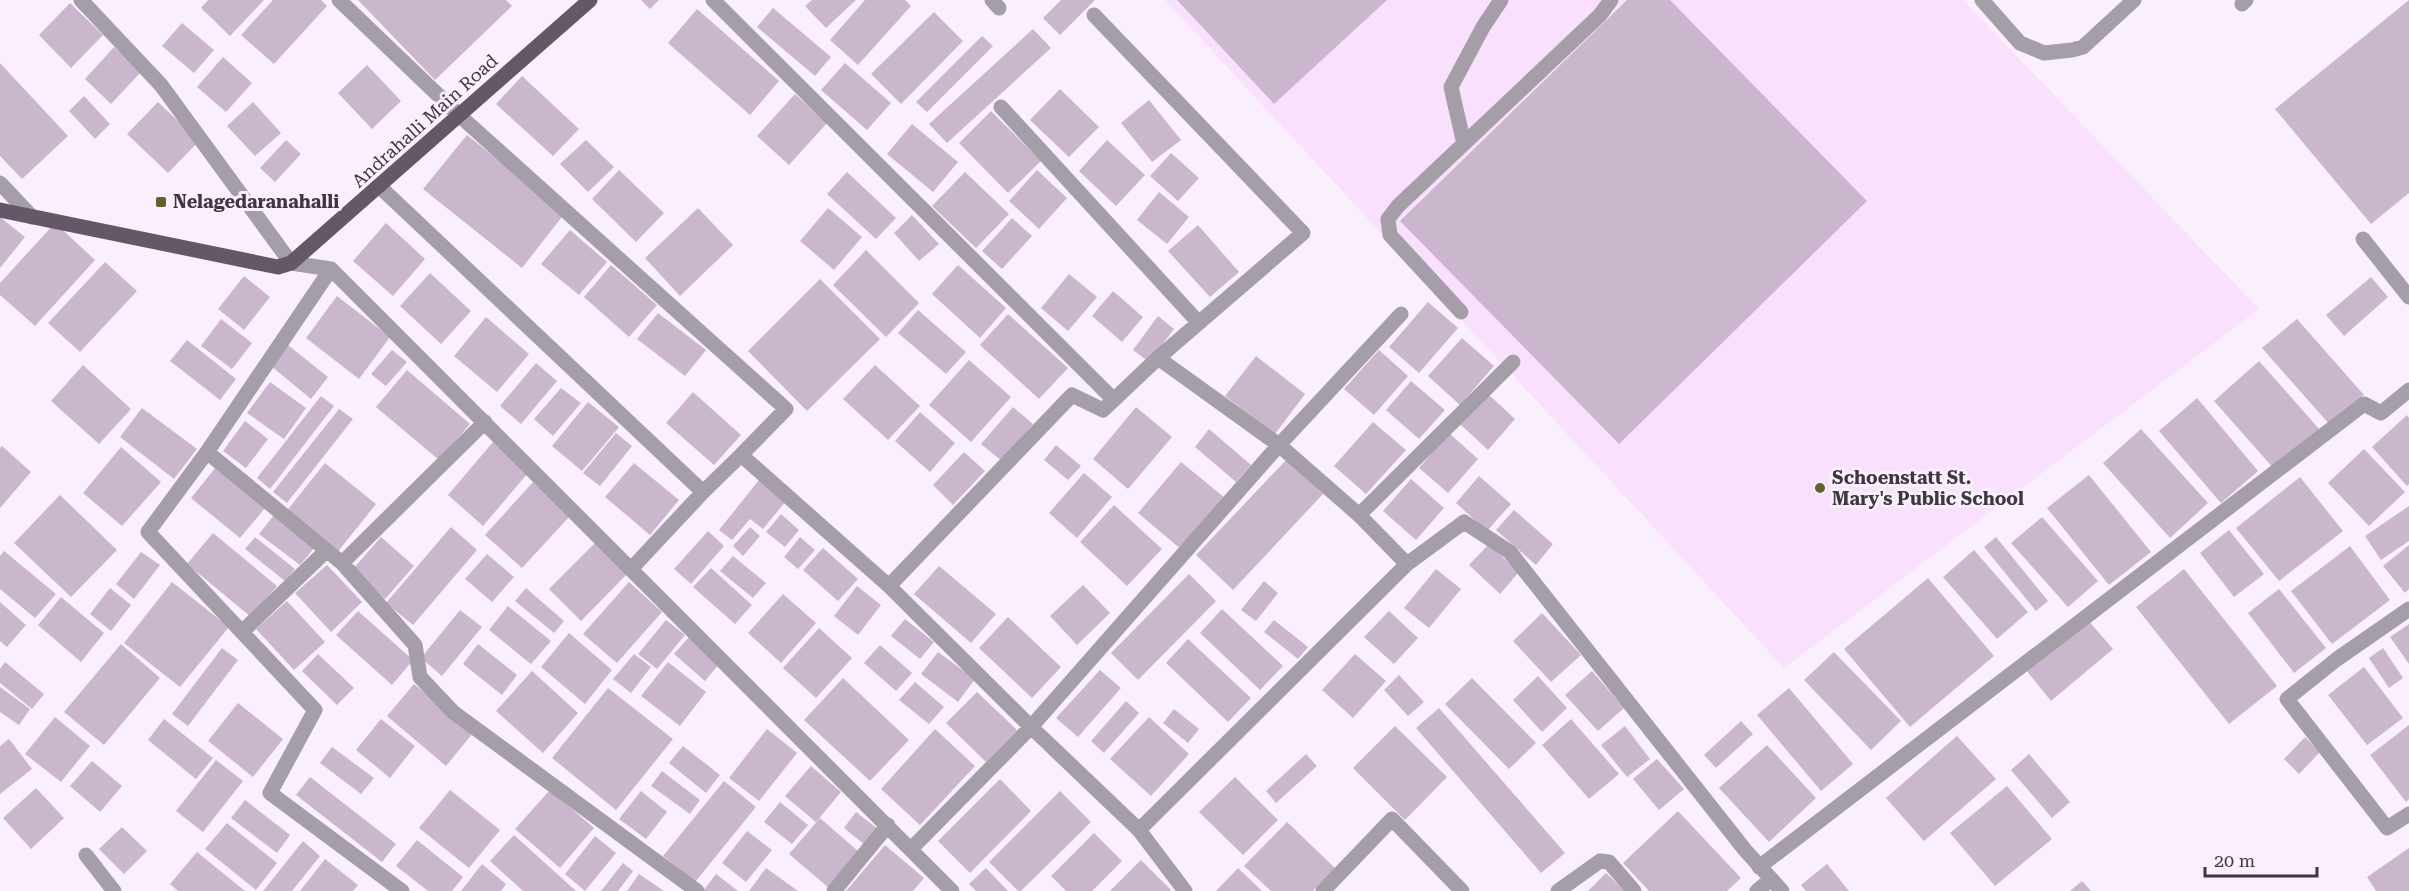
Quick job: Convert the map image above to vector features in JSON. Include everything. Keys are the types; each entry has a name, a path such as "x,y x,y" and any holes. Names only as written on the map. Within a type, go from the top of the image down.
{"main road":[{"name":"Andrahalli Main Road","path":"291,263 590,0"},
{"path":"0,210 278,267 291,263"}],"street":[{"path":"81,0 161,85 291,263 331,269 912,848 952,891"},
{"path":"339,0 460,116 786,409 703,492 631,569"},
{"path":"713,0 1114,400"},
{"path":"1464,144 1451,87 1483,27 1501,0"},
{"path":"1461,312 1390,235 1388,219 1398,206 1600,15 1611,0"},
{"path":"1982,0 2020,43 2044,53 2072,51 2083,47 2134,0"},
{"path":"889,586 1072,395 1103,410 1158,358 1303,233 1094,15"},
{"path":"1001,107 1199,323"},
{"path":"0,183 32,217"},
{"path":"380,187 703,492"},
{"path":"2363,239 2409,297"},
{"path":"331,269 207,452 148,532 315,710 270,793 402,891"},
{"path":"912,848 1031,728 1279,445 1401,314"},
{"path":"1158,358 1279,445 1359,514 1407,564"},
{"path":"1359,514 1513,362"},
{"path":"1760,867 2364,404 2381,413 2409,390"},
{"path":"342,563 485,422"},
{"path":"207,452 342,563 415,645 420,677 453,712 697,891"},
{"path":"741,455 889,586 1031,728 1139,830 1185,891"},
{"path":"1139,830 1407,564 1464,522 1510,552 1760,867 1782,891"},
{"path":"242,632 326,551"},
{"path":"2409,609 2337,659 2287,699 2387,828 2409,814"},
{"path":"1323,891 1392,819 1462,891"},
{"path":"834,891 888,825"},
{"path":"86,855 114,891"},
{"path":"1558,891 1600,861 1609,862 1634,891"},
{"path":"1756,891 1771,879"}],"shaded area":[{"name":"Schoenstatt St. Mary's Public School","path":"1165,0 1963,0 2259,309 1784,668"}],"building":[{"path":"208,0 264,0 230,36 201,8"},
{"path":"273,0 321,0 327,6 274,64 241,35"},
{"path":"358,0 506,0 512,6 435,80"},
{"path":"641,0 659,0 650,9"},
{"path":"812,0 856,0 826,28 805,6"},
{"path":"865,0 905,0 911,6 858,65 830,40"},
{"path":"1061,0 1095,0 1060,35 1043,18"},
{"path":"1177,0 1387,0 1274,104"},
{"path":"1627,0 1670,0 1867,201 1619,444 1400,221"},
{"path":"2409,0 2409,193 2371,224 2275,109"},
{"path":"70,3 103,35 71,68 39,35"},
{"path":"773,8 831,57 815,76 757,27"},
{"path":"697,9 779,81 750,115 668,43"},
{"path":"934,12 963,41 901,104 871,74"},
{"path":"182,23 214,50 194,73 162,46"},
{"path":"1033,29 1051,48 947,143 929,124"},
{"path":"982,36 993,46 927,112 916,102"},
{"path":"114,47 141,72 111,104 85,79"},
{"path":"223,57 252,83 226,112 197,87"},
{"path":"0,63 68,136 22,179 0,156"},
{"path":"845,63 891,103 867,130 821,90"},
{"path":"367,65 401,101 372,129 338,93"},
{"path":"522,76 579,129 553,156 496,104"},
{"path":"1060,89 1099,127 1069,157 1030,120"},
{"path":"795,94 827,123 789,165 757,136"},
{"path":"84,96 110,124 95,139 69,111"},
{"path":"1149,100 1181,140 1152,162 1121,123"},
{"path":"158,102 199,141 168,173 127,134"},
{"path":"253,102 281,133 255,156 227,126"},
{"path":"991,111 1041,161 1008,193 959,143"},
{"path":"912,124 958,162 933,192 887,154"},
{"path":"467,135 565,213 522,268 423,189"},
{"path":"286,140 301,154 275,182 260,168"},
{"path":"586,140 614,167 588,192 560,164"},
{"path":"1107,140 1145,175 1116,206 1079,171"},
{"path":"1171,153 1199,178 1178,201 1150,176"},
{"path":"619,170 664,213 636,242 592,199"},
{"path":"1037,170 1067,198 1039,229 1009,201"},
{"path":"847,172 896,218 876,239 827,194"},
{"path":"965,172 1009,214 976,248 932,206"},
{"path":"1159,192 1189,217 1167,244 1137,220"},
{"path":"698,208 733,245 680,296 645,258"},
{"path":"828,208 862,237 834,270 800,241"},
{"path":"912,215 939,244 919,261 894,233"},
{"path":"0,217 25,237 0,268"},
{"path":"1012,218 1032,236 1002,269 982,251"},
{"path":"55,223 95,260 35,326 0,295 0,283"},
{"path":"386,223 425,259 393,296 353,261"},
{"path":"1198,225 1239,272 1210,297 1168,251"},
{"path":"570,230 607,262 579,295 541,264"},
{"path":"866,250 919,303 886,337 833,285"},
{"path":"105,262 137,291 80,352 48,323"},
{"path":"611,265 657,305 629,337 584,297"},
{"path":"958,265 1006,308 980,338 932,294"},
{"path":"430,273 471,311 441,344 400,306"},
{"path":"1069,274 1097,297 1068,331 1041,308"},
{"path":"244,276 270,297 244,330 218,309"},
{"path":"2371,277 2388,297 2344,336 2326,315"},
{"path":"820,279 880,339 807,411 748,351"},
{"path":"1113,291 1143,317 1122,342 1092,316"},
{"path":"337,296 390,337 359,379 306,338"},
{"path":"1428,302 1458,328 1419,373 1389,347"},
{"path":"918,310 966,352 946,374 898,333"},
{"path":"658,313 706,350 685,376 637,339"},
{"path":"1008,314 1068,368 1039,399 980,345"},
{"path":"1158,316 1174,329 1149,362 1133,350"},
{"path":"486,317 529,354 497,392 454,356"},
{"path":"221,319 252,343 232,369 201,346"},
{"path":"2297,319 2364,395 2330,425 2262,348"},
{"path":"1462,338 1494,366 1460,405 1428,376"},
{"path":"187,340 236,379 220,400 170,361"},
{"path":"288,345 328,377 311,399 271,366"},
{"path":"392,350 407,362 386,386 371,374"},
{"path":"1379,350 1408,376 1374,415 1344,389"},
{"path":"1256,356 1305,394 1275,434 1225,396"},
{"path":"969,360 1011,397 971,442 929,405"},
{"path":"2259,361 2320,430 2275,470 2214,401"},
{"path":"536,363 557,381 521,424 500,406"},
{"path":"83,365 131,409 99,444 51,401"},
{"path":"875,365 920,406 888,440 843,399"},
{"path":"407,370 470,424 439,460 376,407"},
{"path":"1411,381 1445,410 1419,439 1386,410"},
{"path":"270,382 306,408 284,439 247,413"},
{"path":"561,388 581,403 553,436 534,419"},
{"path":"693,392 741,435 714,465 666,423"},
{"path":"1487,393 1515,419 1488,450 1460,424"},
{"path":"321,396 334,406 270,489 257,478"},
{"path":"2197,398 2258,471 2221,503 2159,431"},
{"path":"588,402 619,427 582,471 552,446"},
{"path":"1013,407 1033,424 1002,461 981,444"},
{"path":"1136,407 1172,437 1128,489 1093,459"},
{"path":"142,408 197,449 174,479 120,437"},
{"path":"339,409 353,419 287,503 273,492"},
{"path":"920,412 955,443 930,472 895,441"},
{"path":"2407,415 2409,418 2409,484 2407,486 2372,447"},
{"path":"245,421 268,439 246,468 223,451"},
{"path":"1373,422 1406,450 1366,494 1334,466"},
{"path":"1209,429 1251,465 1236,482 1195,447"},
{"path":"2141,429 2208,503 2170,538 2103,463"},
{"path":"616,433 632,446 600,486 583,473"},
{"path":"1449,433 1478,459 1448,493 1419,468"},
{"path":"493,442 528,473 483,526 448,495"},
{"path":"1056,445 1081,466 1068,480 1044,460"},
{"path":"2,446 31,472 0,508 0,448"},
{"path":"121,447 161,482 122,526 83,493"},
{"path":"2364,449 2405,492 2369,526 2328,483"},
{"path":"964,452 985,471 953,505 933,485"},
{"path":"1287,459 1323,494 1233,590 1196,555"},
{"path":"1181,462 1225,498 1182,550 1138,513"},
{"path":"325,463 376,504 336,554 285,513"},
{"path":"634,463 679,500 650,535 605,497"},
{"path":"216,467 265,508 240,538 191,498"},
{"path":"1084,473 1112,497 1077,538 1049,513"},
{"path":"2089,475 2151,552 2109,585 2047,508"},
{"path":"1479,476 1511,504 1487,531 1456,503"},
{"path":"2300,477 2343,531 2279,581 2236,528"},
{"path":"1411,479 1444,508 1416,540 1383,511"},
{"path":"759,480 786,501 763,529 750,519 732,540 719,530"},
{"path":"533,482 570,516 522,568 485,535"},
{"path":"60,495 117,550 71,597 14,543"},
{"path":"1114,505 1162,549 1127,586 1080,542"},
{"path":"2409,506 2409,541 2381,560 2365,536"},
{"path":"1514,510 1553,544 1536,565 1496,530"},
{"path":"781,514 799,530 785,547 766,532"},
{"path":"274,515 315,547 300,565 259,534"},
{"path":"2042,517 2098,581 2068,607 2011,543"},
{"path":"451,527 477,550 413,625 386,603"},
{"path":"750,527 760,536 743,556 733,546"},
{"path":"2229,530 2264,574 2234,597 2200,553"},
{"path":"708,531 724,546 691,584 674,569"},
{"path":"213,533 277,586 251,617 187,564"},
{"path":"255,537 295,569 285,581 245,549"},
{"path":"381,537 414,566 385,599 352,570"},
{"path":"800,537 815,550 798,569 784,557"},
{"path":"1996,537 2048,601 2036,611 1984,547"},
{"path":"596,542 627,574 581,621 549,589"},
{"path":"1489,544 1519,572 1500,594 1469,565"},
{"path":"2409,545 2409,589 2405,593 2383,566"},
{"path":"2350,546 2390,600 2332,644 2291,591"},
{"path":"823,548 858,579 838,601 803,570"},
{"path":"1974,550 2028,612 1997,639 1943,577"},
{"path":"4,551 56,594 35,618 0,589 0,556"},
{"path":"141,552 160,565 134,599 116,584"},
{"path":"487,554 514,577 492,602 465,579"},
{"path":"733,556 766,583 753,598 720,571"},
{"path":"327,565 362,602 331,632 295,593"},
{"path":"939,566 996,614 971,643 914,594"},
{"path":"711,568 752,605 735,624 693,587"},
{"path":"1436,569 1461,589 1429,628 1404,608"},
{"path":"2184,569 2277,686 2229,724 2136,607"},
{"path":"1189,574 1216,601 1138,680 1111,653"},
{"path":"1928,578 1994,656 1910,727 1844,649"},
{"path":"1264,581 1278,593 1256,621 1241,610"},
{"path":"172,582 229,627 180,687 124,643"},
{"path":"629,582 662,612 617,663 583,634"},
{"path":"1083,585 1110,613 1077,645 1050,616"},
{"path":"857,586 881,605 858,635 834,616"},
{"path":"110,588 131,605 111,631 90,614"},
{"path":"526,588 564,621 554,633 515,601"},
{"path":"2279,589 2326,648 2294,673 2248,613"},
{"path":"783,594 816,623 781,663 748,633"},
{"path":"61,597 104,633 81,662 38,625"},
{"path":"287,601 325,642 294,670 256,629"},
{"path":"0,602 26,625 7,647 0,641"},
{"path":"508,606 551,641 531,664 489,630"},
{"path":"1222,609 1283,666 1260,690 1200,633"},
{"path":"460,610 482,627 442,676 421,658"},
{"path":"358,611 413,660 392,685 336,635"},
{"path":"1389,611 1418,638 1394,664 1364,637"},
{"path":"1542,613 1581,655 1551,682 1513,641"},
{"path":"1008,617 1061,667 1032,698 979,648"},
{"path":"905,619 934,642 920,659 891,636"},
{"path":"2087,619 2113,649 2051,701 2026,670"},
{"path":"666,620 685,635 657,669 638,654"},
{"path":"1274,620 1308,647 1298,659 1264,632"},
{"path":"2409,624 2409,664 2390,637"},
{"path":"819,628 852,658 816,698 783,668"},
{"path":"569,633 612,670 585,704 541,667"},
{"path":"689,637 719,664 705,681 674,654"},
{"path":"1188,639 1251,698 1228,722 1166,663"},
{"path":"121,644 160,678 104,745 64,712"},
{"path":"478,644 517,675 502,695 463,664"},
{"path":"880,645 912,673 896,691 864,663"},
{"path":"222,648 238,660 188,726 172,714"},
{"path":"2383,648 2403,678 2389,688 2369,658"},
{"path":"938,652 975,679 958,702 921,674"},
{"path":"1834,652 1901,721 1871,750 1804,680"},
{"path":"318,654 354,688 337,705 302,671"},
{"path":"634,654 651,667 631,693 613,679"},
{"path":"1355,654 1386,681 1353,718 1322,690"},
{"path":"5,662 44,694 32,709 0,683 0,669"},
{"path":"668,662 706,692 680,726 641,696"},
{"path":"2364,667 2403,718 2367,745 2328,695"},
{"path":"1100,670 1121,688 1078,737 1056,718"},
{"path":"532,671 578,713 543,753 496,711"},
{"path":"1592,671 1624,708 1598,731 1565,695"},
{"path":"1399,675 1424,702 1408,716 1384,690"},
{"path":"1538,676 1567,708 1542,732 1513,700"},
{"path":"843,678 909,740 870,781 804,720"},
{"path":"1472,678 1536,743 1509,769 1445,704"},
{"path":"915,682 944,707 929,724 899,700"},
{"path":"414,684 473,733 446,766 387,716"},
{"path":"0,687 30,709 19,725 0,712"},
{"path":"608,688 673,739 616,810 552,758"},
{"path":"1789,688 1853,764 1821,791 1757,715"},
{"path":"977,692 1017,730 986,762 946,723"},
{"path":"1126,701 1139,713 1104,753 1091,741"},
{"path":"238,703 283,739 253,777 208,741"},
{"path":"1439,708 1565,853 1541,873 1416,728"},
{"path":"1174,709 1199,729 1188,743 1163,723"},
{"path":"55,717 90,746 61,782 25,754"},
{"path":"1149,717 1189,754 1151,796 1110,759"},
{"path":"164,719 213,758 196,779 148,740"},
{"path":"381,719 415,746 390,778 356,750"},
{"path":"1571,719 1619,774 1589,799 1542,745"},
{"path":"1741,721 1753,734 1716,768 1704,755"},
{"path":"2409,725 2409,799 2406,802 2370,755"},
{"path":"1395,726 1447,777 1405,820 1353,768"},
{"path":"1625,726 1650,759 1627,777 1601,745"},
{"path":"767,729 797,753 759,801 729,778"},
{"path":"935,729 975,766 920,825 881,789"},
{"path":"1957,736 1996,779 1924,841 1886,798"},
{"path":"2305,737 2320,752 2299,774 2284,759"},
{"path":"9,739 32,769 0,794 0,746"},
{"path":"1767,745 1816,798 1769,842 1719,788"},
{"path":"683,746 720,775 706,793 669,763"},
{"path":"332,747 374,778 361,794 320,763"},
{"path":"1306,754 1317,766 1276,803 1266,791"},
{"path":"2029,754 2070,802 2052,818 2011,770"},
{"path":"1657,759 1684,789 1659,810 1633,779"},
{"path":"216,760 243,781 203,832 176,811"},
{"path":"92,761 122,786 100,812 70,786"},
{"path":"811,766 841,792 816,822 785,796"},
{"path":"662,771 700,800 690,814 651,786"},
{"path":"310,777 396,844 382,862 296,795"},
{"path":"1235,777 1278,820 1243,855 1199,812"},
{"path":"1000,779 1031,811 970,873 938,841"},
{"path":"724,781 756,807 695,882 663,856"},
{"path":"2007,786 2052,839 1995,886 1950,833"},
{"path":"36,788 64,818 31,849 3,818"},
{"path":"450,790 500,830 469,868 419,828"},
{"path":"550,790 594,828 560,868 515,829"},
{"path":"641,791 667,812 646,839 619,819"},
{"path":"1060,791 1091,822 1021,891 1018,891 989,862"},
{"path":"245,800 290,835 277,853 231,818"},
{"path":"780,802 808,825 792,844 764,822"},
{"path":"1678,811 1741,878 1727,891 1649,891 1623,863"},
{"path":"856,812 878,829 865,845 844,828"},
{"path":"820,818 859,852 829,888 789,854"},
{"path":"1287,822 1335,868 1313,891 1271,891 1244,866"},
{"path":"227,823 277,863 256,890 205,849"},
{"path":"122,827 147,851 124,874 99,849"},
{"path":"747,831 772,850 746,882 722,863"},
{"path":"1094,833 1122,861 1092,891 1066,891 1051,876"},
{"path":"514,835 576,891 523,891 490,861"},
{"path":"595,836 616,853 585,891 565,874"},
{"path":"417,840 463,877 452,891 428,891 396,866"},
{"path":"303,841 320,856 292,891 263,891"},
{"path":"885,845 924,878 913,891 846,891"},
{"path":"2409,848 2409,891 2376,891 2367,877"},
{"path":"197,852 245,891 178,891 170,884"},
{"path":"325,859 358,885 353,891 300,891"},
{"path":"1141,860 1170,891 1110,891"},
{"path":"623,863 633,871 618,891 601,891"},
{"path":"482,864 506,884 501,891 461,891"},
{"path":"1827,864 1849,891 1806,891 1801,885"},
{"path":"766,868 798,891 749,891"},
{"path":"986,868 1008,891 976,891 969,884"},
{"path":"1238,868 1262,891 1216,891"},
{"path":"1606,873 1625,891 1588,891"},
{"path":"639,874 664,891 627,891"},
{"path":"716,874 738,891 703,891"},
{"path":"2082,881 2091,891 2070,891"}],"place":[{"name":"Nelagedaranahalli","path":"161,202"},
{"name":"Schoenstatt St. Mary's Public School","path":"1820,488"}]}
